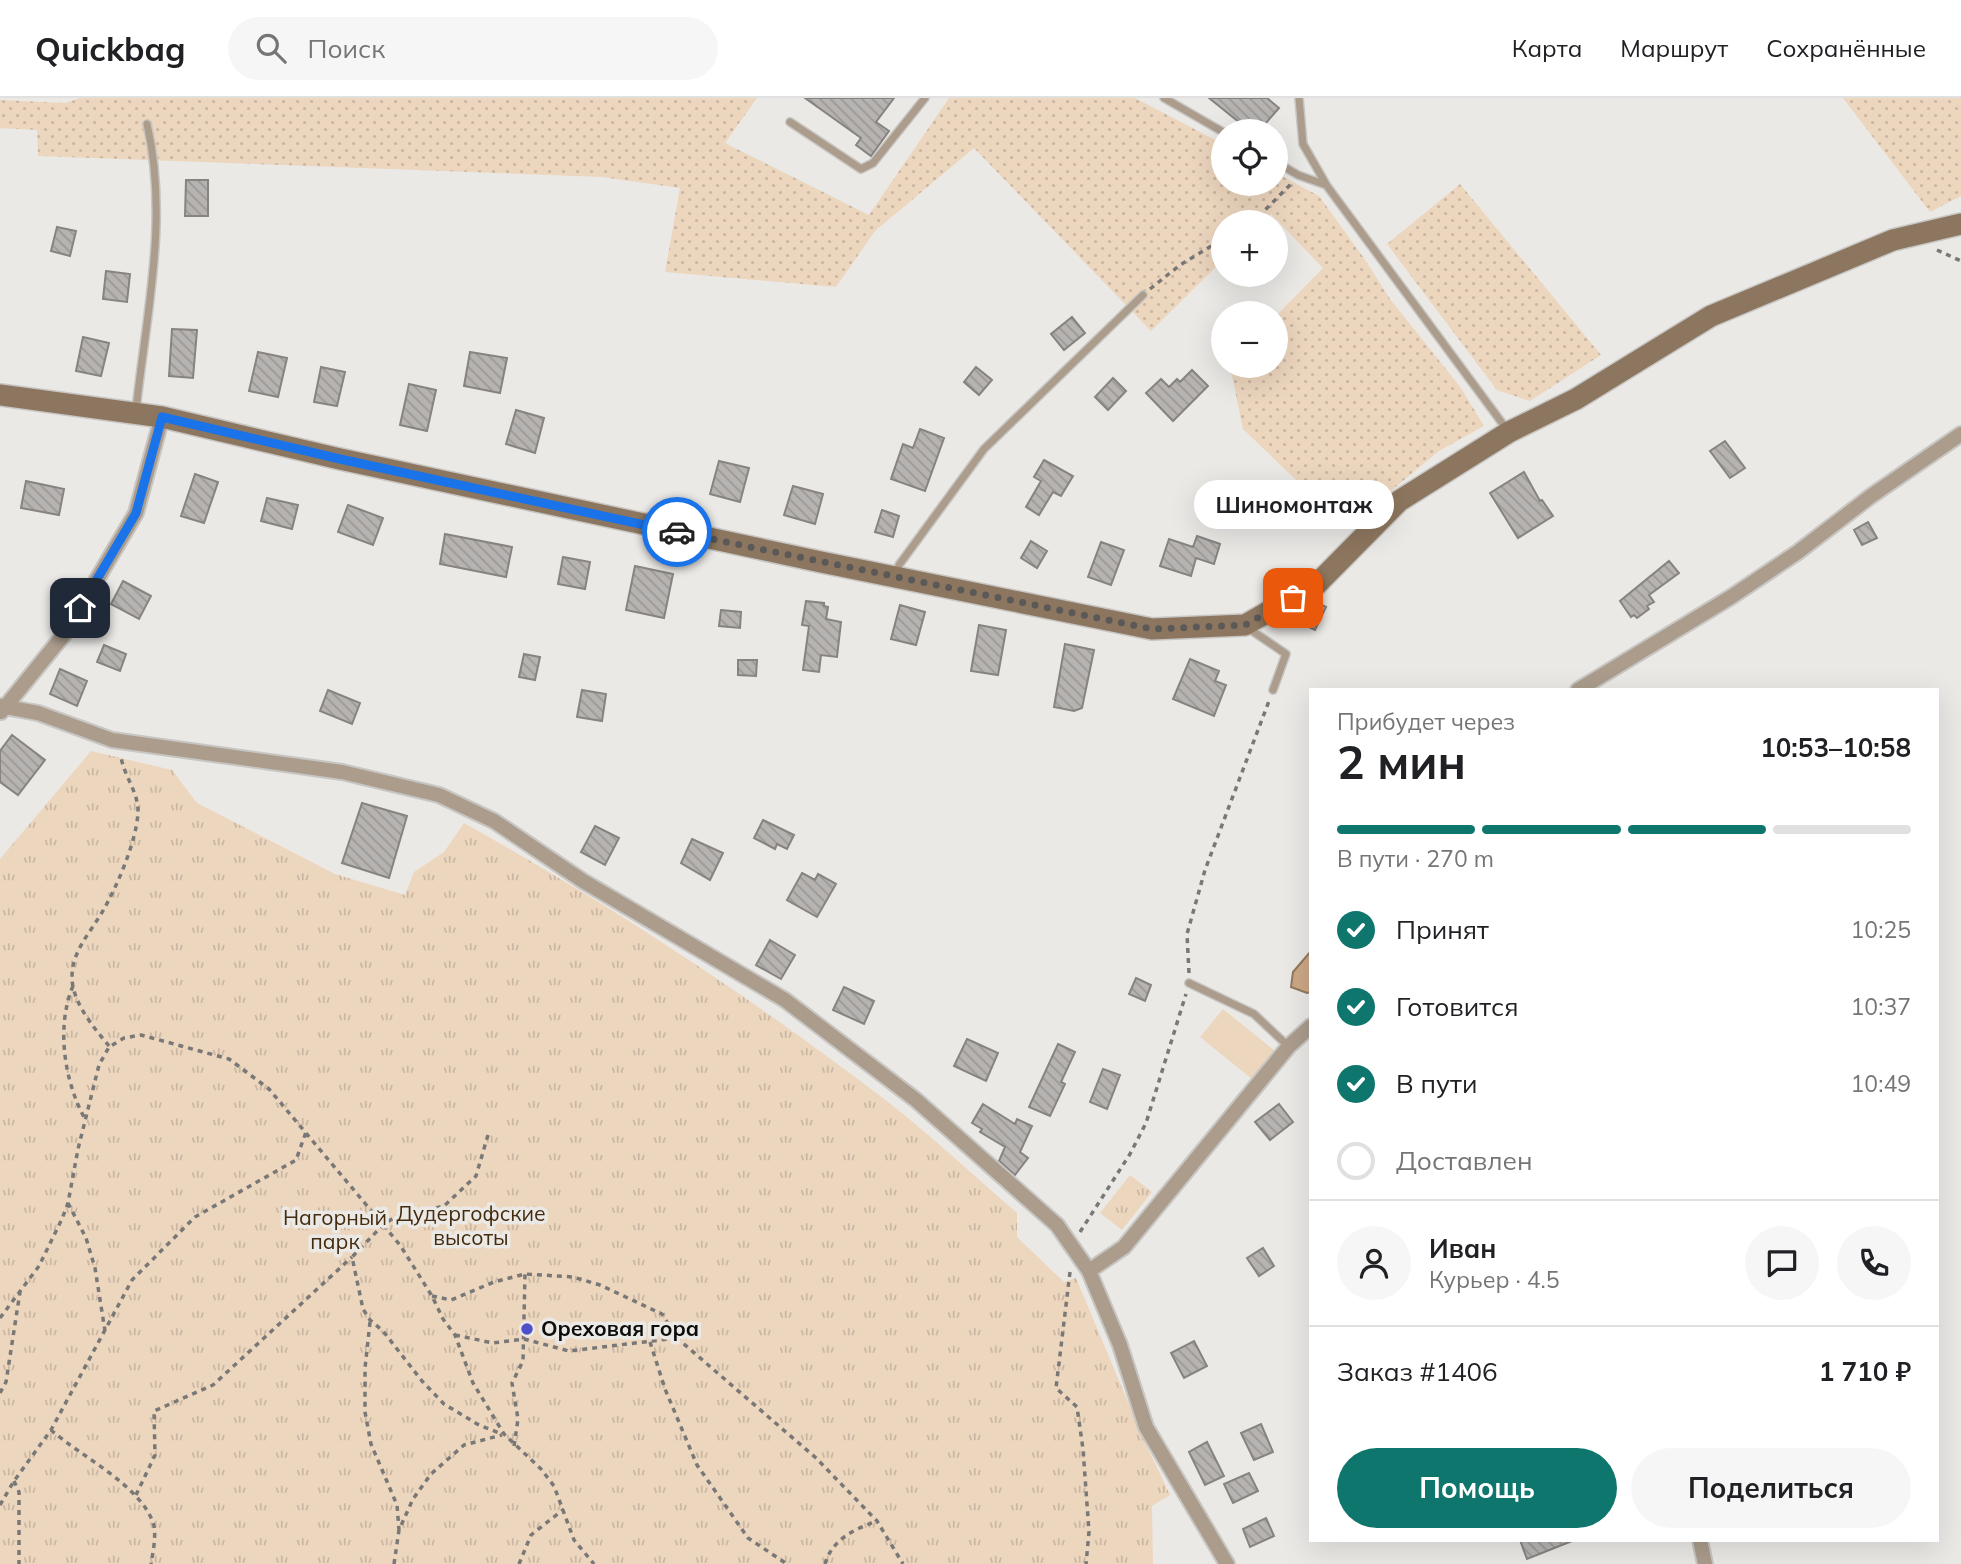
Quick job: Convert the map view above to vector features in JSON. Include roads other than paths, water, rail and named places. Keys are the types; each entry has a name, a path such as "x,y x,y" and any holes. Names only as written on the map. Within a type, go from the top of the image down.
{"street":[{"path":"0,395 162,417 353,462 1152,629 1245,625 1317,584 1399,501 1509,432 1576,399 1711,316 1893,240 1961,223"},
{"path":"2,708 66,632 136,513 162,417"},
{"path":"1581,688 1731,597 1961,434"},
{"path":"2,708 38,713 112,740 317,768 439,795 494,821 583,881 785,1000 916,1100 1057,1224 1089,1270 1120,1345 1146,1427 1227,1564"},
{"path":"1089,1270 1124,1247 1289,1046 1309,1028"},
{"path":"1700,1542 1705,1564"}],"lane":[{"path":"790,122 861,169 873,163 925,98"},
{"path":"1164,98 1211,125"},
{"path":"1299,98 1303,144 1327,186 1509,432"},
{"path":"135,414 157,243 153,148 147,124"},
{"path":"1288,169 1327,186"},
{"path":"896,577 899,565 984,449 1143,295"},
{"path":"1245,625 1286,654 1273,690"},
{"path":"1189,983 1254,1014 1289,1046"}],"place":[{"name":"Шиномонтаж","path":"1293,598"},
{"name":"Ореховая гора","path":"527,1329"}],"park label":[{"name":"Дудергофские высоты","path":"471,1226"},
{"name":"Нагорный парк","path":"335,1230"}]}
